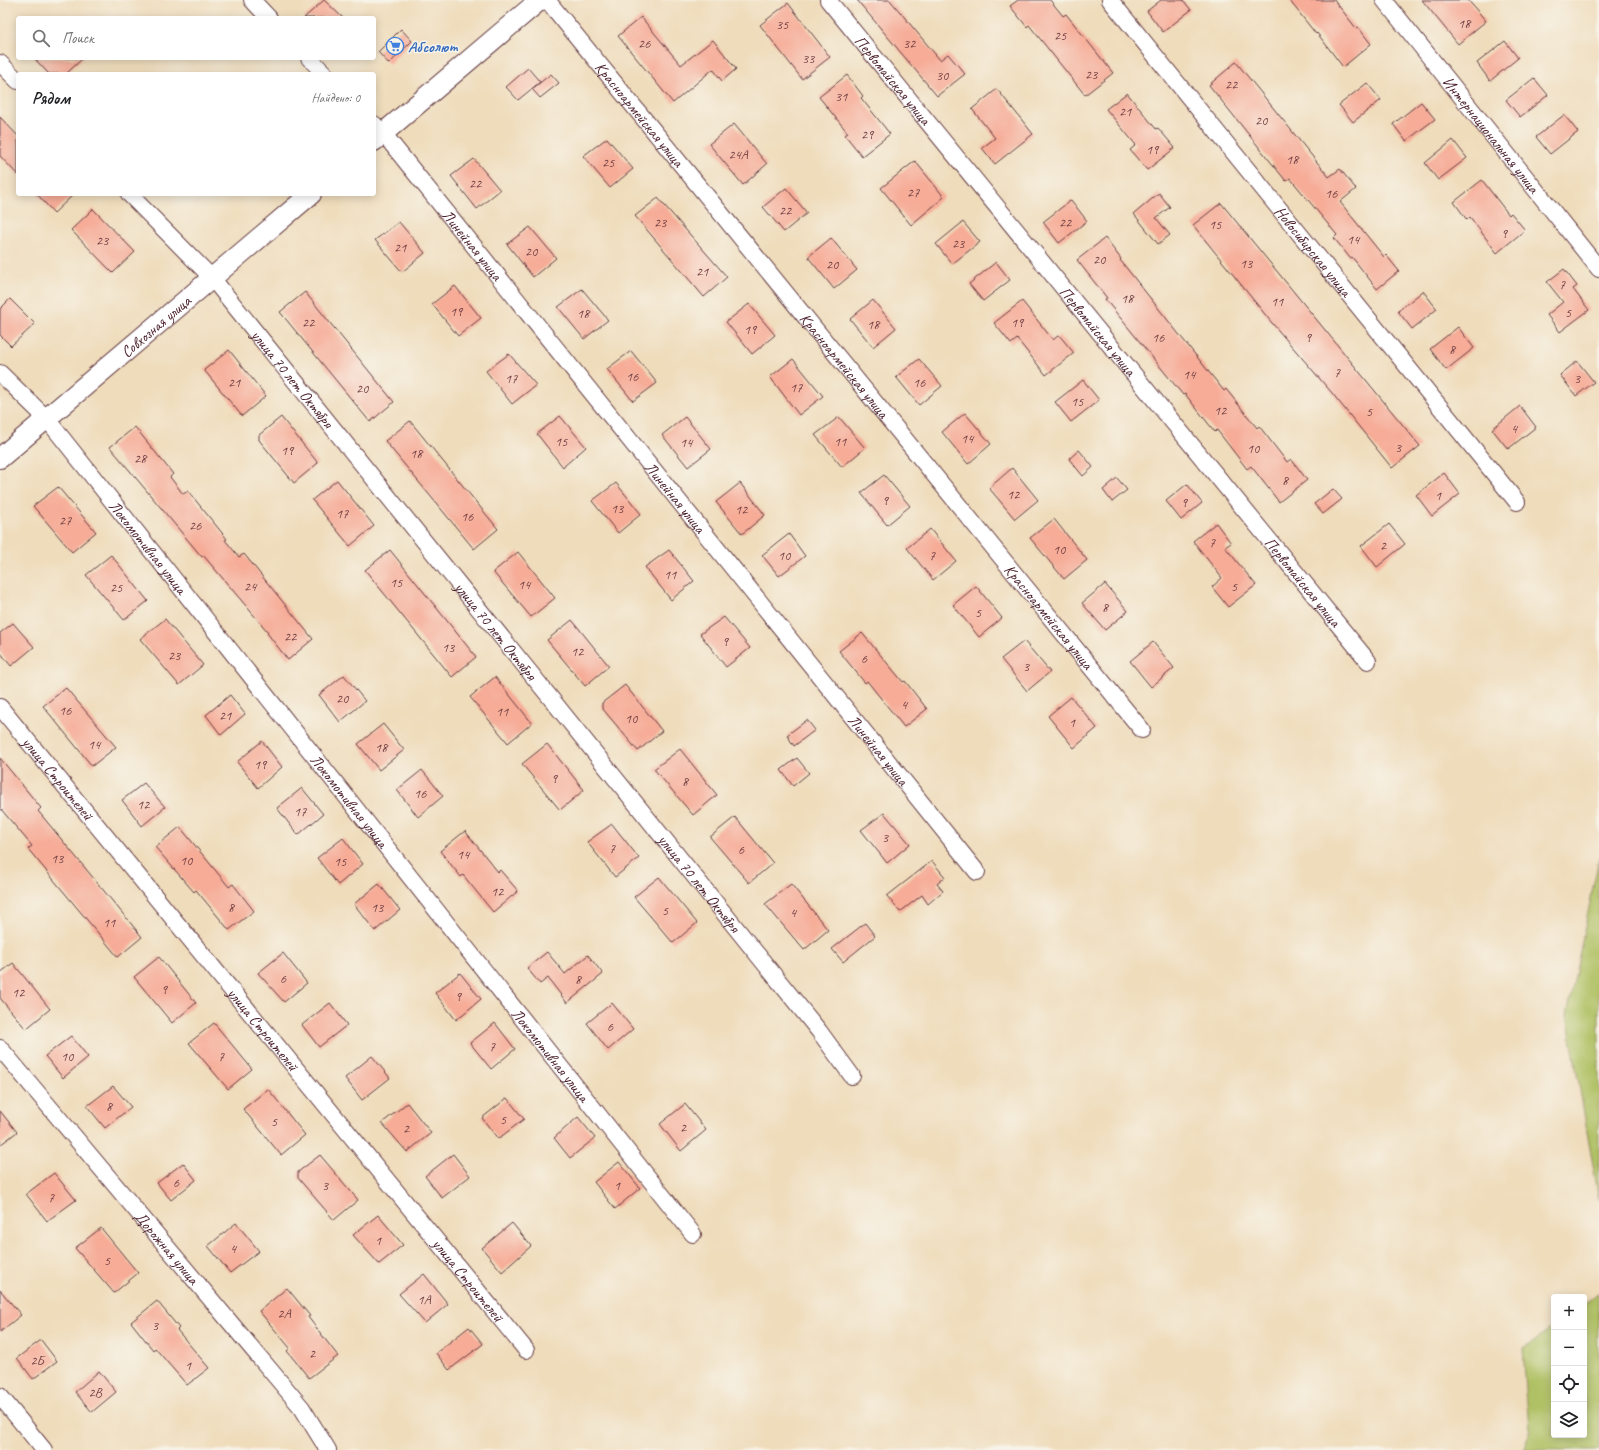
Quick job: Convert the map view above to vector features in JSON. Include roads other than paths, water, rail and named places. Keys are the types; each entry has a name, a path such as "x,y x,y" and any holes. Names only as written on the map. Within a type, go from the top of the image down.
{"street":[{"path":"252,0 267,16"},
{"path":"377,133 540,0"},
{"name":"Красноармейская улица","path":"547,0 1142,730"},
{"name":"Первомайская улица","path":"828,0 1368,661"},
{"name":"Новосибирская улица","path":"1110,0 1517,502"},
{"name":"Интернациональная улица","path":"1384,0 1599,268"},
{"path":"311,60 323,72"},
{"path":"0,63 16,79"},
{"name":"Линейная улица","path":"377,133 976,872"},
{"name":"улица 70 лет Октября","path":"131,196 212,278 819,1031 852,1076"},
{"name":"Совхозная улица","path":"0,458 309,196"},
{"name":"Локомотивная улица","path":"0,373 47,419 693,1234"},
{"name":"улица Строителей","path":"0,707 526,1350"},
{"name":"Дорожная улица","path":"0,1048 302,1408 328,1450"},
{"path":"0,1396 44,1450"}],"place":[{"name":"Абсолют","path":"395,46"}]}
